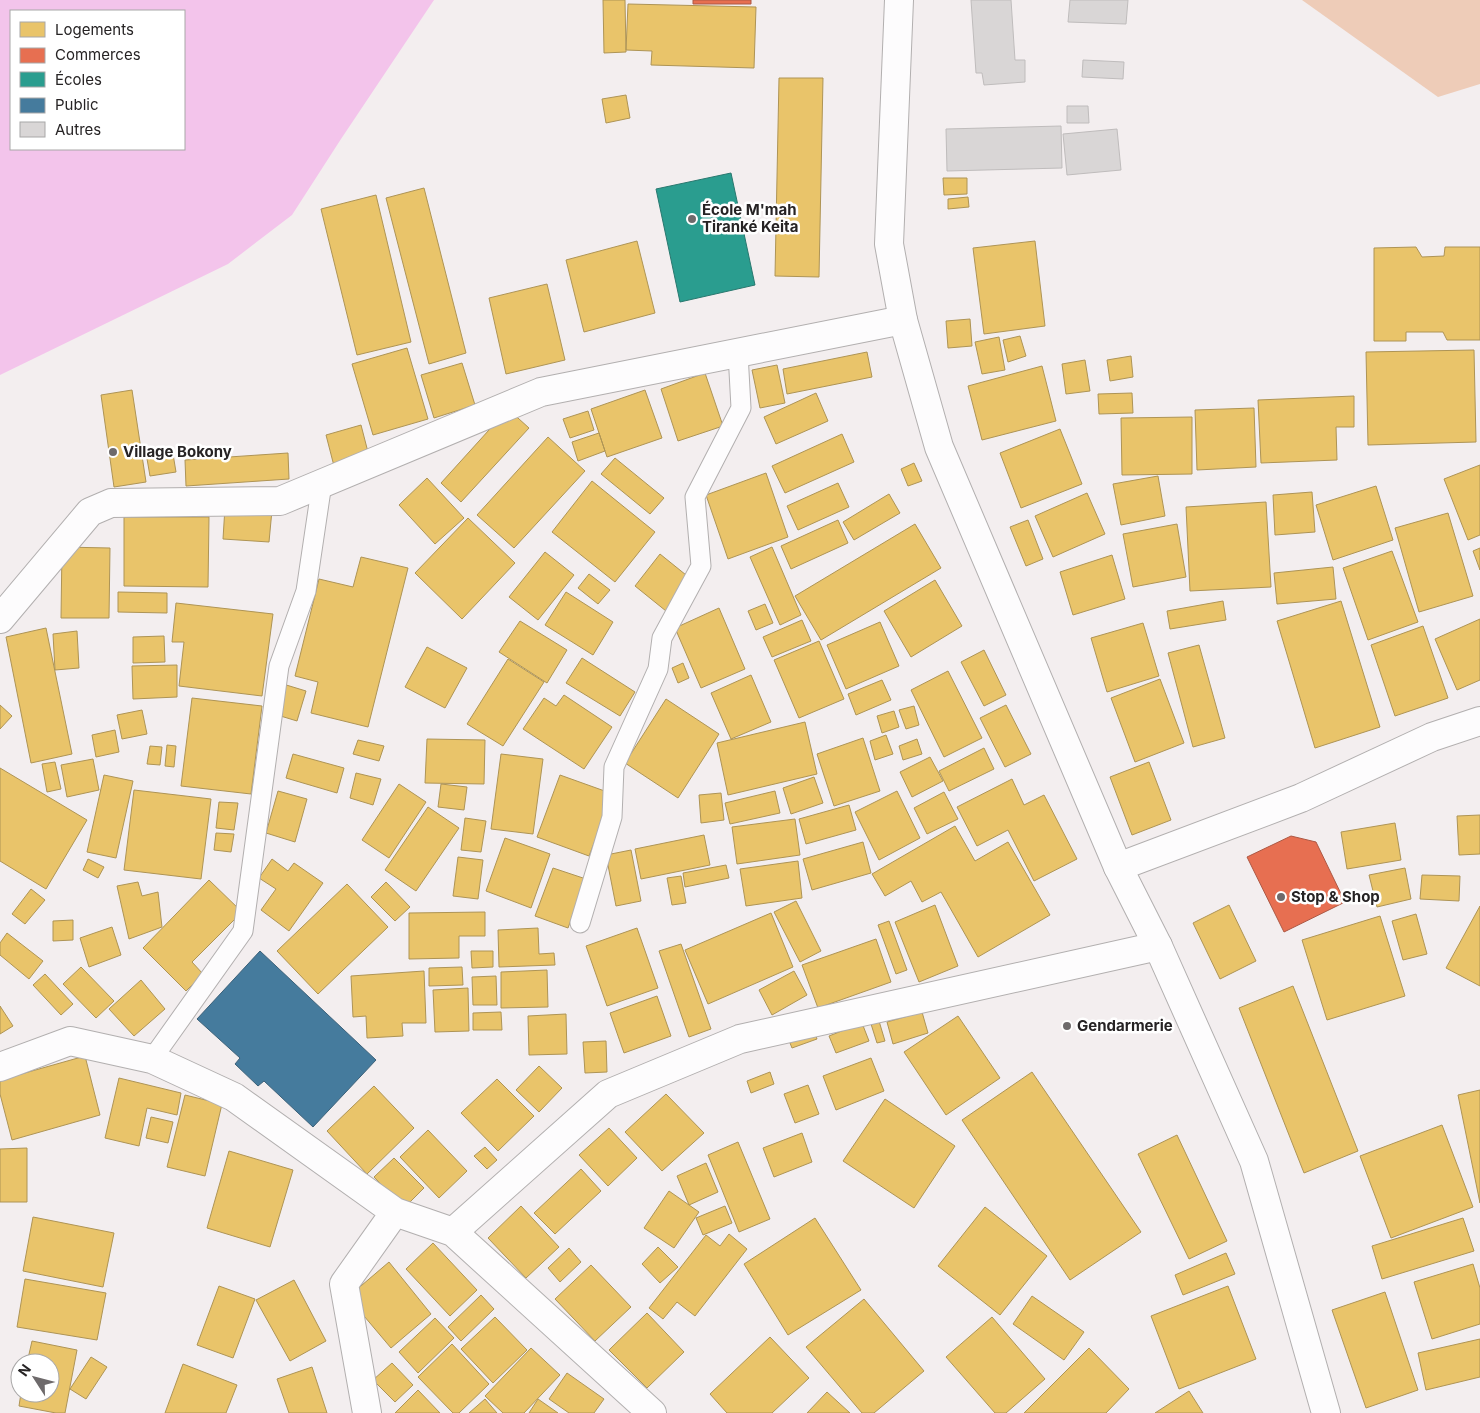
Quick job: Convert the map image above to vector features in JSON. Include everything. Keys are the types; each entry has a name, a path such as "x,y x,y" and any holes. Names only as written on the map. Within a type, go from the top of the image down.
{"street":[{"path":"899,0 889,244 903,320 939,447 1118,868 1158,946 1254,1161 1326,1413"},
{"path":"0,619 90,512 111,503 280,501 541,392 903,320"},
{"path":"1118,868 1301,798 1432,737 1480,720"},
{"path":"454,1232 608,1094 740,1039 1158,946"},
{"path":"0,1067 70,1041 152,1059 234,1097 395,1212 454,1232 652,1413"},
{"path":"367,1413 344,1284 395,1212"}],"lane":[{"path":"580,923 612,817 614,767 658,669 662,638 701,566 695,496 742,408 738,353"},
{"path":"152,1059 243,931 279,666 306,591 322,483"}],"shaded area":[{"path":"0,0 434,0 292,215 228,264 0,375"},
{"path":"1302,0 1480,0 1480,84 1438,97"}],"building: Logements":[{"path":"603,0 625,0 626,52 604,53"},
{"path":"628,4 756,7 754,68 651,65 652,51 626,50"},
{"path":"779,78 823,78 819,277 775,276"},
{"path":"626,95 630,118 606,123 602,99"},
{"path":"943,178 967,178 967,194 944,195"},
{"path":"424,188 466,353 429,364 386,198"},
{"path":"376,195 411,342 357,355 321,209"},
{"path":"968,197 969,207 948,209 948,199"},
{"path":"637,241 655,313 584,332 566,260"},
{"path":"1035,241 1045,326 984,334 973,248"},
{"path":"1416,247 1422,257 1444,256 1445,247 1480,247 1480,340 1447,340 1443,332 1406,332 1406,341 1374,341 1374,248"},
{"path":"547,284 565,360 506,374 489,298"},
{"path":"970,319 972,346 948,348 946,321"},
{"path":"1020,336 1026,356 1008,362 1003,340"},
{"path":"999,337 1005,370 982,374 975,342"},
{"path":"407,348 428,419 373,435 352,364"},
{"path":"1474,350 1476,442 1368,445 1366,352"},
{"path":"867,352 872,377 787,394 783,369"},
{"path":"1131,356 1133,377 1110,381 1107,360"},
{"path":"1085,360 1090,391 1066,394 1062,364"},
{"path":"462,363 475,405 434,418 421,375"},
{"path":"777,365 785,403 760,408 752,370"},
{"path":"1042,366 1056,421 982,440 968,386"},
{"path":"705,373 723,426 678,441 661,389"},
{"path":"132,390 146,482 114,487 101,395"},
{"path":"645,390 662,438 607,457 591,409"},
{"path":"816,393 828,421 776,444 764,417"},
{"path":"1132,393 1133,413 1099,414 1098,394"},
{"path":"1354,396 1354,427 1336,427 1337,460 1261,463 1258,400"},
{"path":"1254,408 1256,467 1197,470 1195,410"},
{"path":"508,409 529,428 461,502 441,483"},
{"path":"588,411 594,430 570,438 563,419"},
{"path":"1192,417 1192,474 1122,475 1121,418"},
{"path":"361,425 369,456 334,466 326,435"},
{"path":"1060,429 1082,484 1021,508 1000,453"},
{"path":"599,433 605,451 578,461 572,442"},
{"path":"842,434 854,462 785,493 772,466"},
{"path":"548,437 585,471 514,548 477,515"},
{"path":"172,448 176,472 150,476 146,453"},
{"path":"288,453 289,479 186,486 185,460"},
{"path":"615,458 664,498 650,514 601,474"},
{"path":"914,463 922,481 908,486 901,469"},
{"path":"1480,465 1480,535 1468,540 1444,479"},
{"path":"766,473 788,537 728,559 706,495"},
{"path":"1158,476 1165,516 1121,525 1113,484"},
{"path":"427,478 464,518 435,544 399,505"},
{"path":"592,481 655,532 615,582 552,532"},
{"path":"838,483 849,507 798,530 787,506"},
{"path":"1376,486 1393,540 1333,560 1316,505"},
{"path":"1312,492 1315,532 1275,535 1273,495"},
{"path":"1087,493 1105,534 1053,557 1035,516"},
{"path":"889,494 900,513 854,540 843,522"},
{"path":"1266,502 1271,587 1190,591 1186,507"},
{"path":"225,507 272,510 269,542 223,539"},
{"path":"1448,513 1473,596 1419,612 1395,528"},
{"path":"124,517 209,517 208,587 124,586"},
{"path":"468,518 515,563 462,619 415,573"},
{"path":"838,520 848,543 791,569 781,546"},
{"path":"1028,520 1043,559 1026,566 1010,527"},
{"path":"915,524 941,568 821,640 795,596"},
{"path":"1177,524 1186,577 1133,587 1123,534"},
{"path":"62,547 110,548 109,618 61,618"},
{"path":"772,547 801,615 780,625 750,557"},
{"path":"1480,548 1480,570 1473,551"},
{"path":"1392,551 1418,622 1368,640 1343,568"},
{"path":"545,552 574,575 538,620 509,597"},
{"path":"660,554 691,579 666,611 635,586"},
{"path":"1112,555 1125,599 1073,615 1060,572"},
{"path":"361,557 408,568 368,727 311,713 318,682 295,676 319,579 353,587"},
{"path":"1333,567 1336,599 1277,604 1274,573"},
{"path":"589,574 610,590 598,604 578,588"},
{"path":"935,580 962,626 911,657 884,611"},
{"path":"118,592 167,593 167,613 118,612"},
{"path":"566,592 613,622 593,655 545,625"},
{"path":"1223,601 1226,620 1170,629 1167,611"},
{"path":"1341,601 1380,727 1315,748 1277,621"},
{"path":"176,603 273,614 262,696 179,686 184,642 172,642"},
{"path":"765,604 773,623 756,630 748,611"},
{"path":"719,608 745,669 701,688 675,628"},
{"path":"1480,619 1480,680 1457,690 1435,639"},
{"path":"802,620 811,641 772,657 763,637"},
{"path":"520,621 567,650 547,683 499,652"},
{"path":"880,622 899,666 846,689 827,645"},
{"path":"1143,623 1159,676 1107,692 1091,638"},
{"path":"1423,626 1448,698 1395,716 1371,645"},
{"path":"46,628 72,754 31,763 6,637"},
{"path":"77,631 79,668 55,670 53,634"},
{"path":"164,636 165,662 133,663 133,637"},
{"path":"819,641 844,699 799,718 774,660"},
{"path":"1199,645 1225,738 1193,747 1168,653"},
{"path":"427,647 467,668 445,708 405,687"},
{"path":"984,650 1006,695 984,706 961,662"},
{"path":"582,658 635,692 620,716 566,683"},
{"path":"508,659 544,682 503,746 467,724"},
{"path":"683,663 689,678 678,683 672,668"},
{"path":"177,665 177,697 133,699 132,666"},
{"path":"948,671 982,738 944,757 911,690"},
{"path":"751,675 771,722 731,739 711,693"},
{"path":"1160,679 1184,743 1135,762 1111,698"},
{"path":"882,680 891,700 856,715 848,694"},
{"path":"283,684 306,691 297,721 274,714"},
{"path":"564,695 612,727 584,769 523,729 544,698 556,706"},
{"path":"192,698 262,706 251,794 181,786"},
{"path":"666,699 719,734 678,798 625,763"},
{"path":"0,705 12,716 0,729"},
{"path":"1006,705 1031,754 1005,767 980,718"},
{"path":"914,706 919,725 906,729 899,710"},
{"path":"142,710 147,734 122,739 117,715"},
{"path":"894,711 899,727 882,733 877,716"},
{"path":"805,722 817,774 728,795 717,743"},
{"path":"115,730 119,752 96,757 92,735"},
{"path":"886,735 893,754 875,760 870,741"},
{"path":"863,738 880,791 834,806 817,754"},
{"path":"427,739 485,740 484,784 425,783"},
{"path":"917,739 922,754 903,760 899,746"},
{"path":"358,740 384,746 379,761 353,754"},
{"path":"167,745 176,746 174,767 165,766"},
{"path":"150,746 162,747 160,765 147,764"},
{"path":"984,748 994,769 949,791 939,771"},
{"path":"293,754 344,768 337,793 286,778"},
{"path":"501,754 543,759 533,834 491,829"},
{"path":"930,757 943,781 912,797 900,772"},
{"path":"93,759 99,790 67,797 61,765"},
{"path":"55,762 61,789 47,792 42,764"},
{"path":"1149,762 1171,820 1132,835 1110,777"},
{"path":"0,768 87,820 46,889 0,861"},
{"path":"356,773 381,779 373,805 350,798"},
{"path":"104,775 133,781 116,858 87,852"},
{"path":"560,775 613,794 589,856 537,837"},
{"path":"814,777 823,803 791,814 783,788"},
{"path":"1012,779 1024,805 1044,795 1077,859 1034,881 1008,830 977,846 957,807"},
{"path":"399,784 426,802 389,858 362,840"},
{"path":"441,784 467,787 464,810 438,807"},
{"path":"134,790 211,799 201,879 124,870"},
{"path":"278,791 307,799 295,842 266,833"},
{"path":"775,791 780,813 730,824 725,803"},
{"path":"897,791 920,838 879,860 855,812"},
{"path":"944,792 958,819 927,834 914,808"},
{"path":"721,793 724,820 701,823 699,795"},
{"path":"219,802 238,803 234,830 216,828"},
{"path":"849,805 856,830 806,844 799,819"},
{"path":"428,807 459,828 416,891 385,870"},
{"path":"1480,815 1480,854 1459,855 1457,816"},
{"path":"465,818 486,821 481,852 461,850"},
{"path":"795,819 800,855 737,864 732,827"},
{"path":"1395,823 1401,860 1347,869 1341,832"},
{"path":"955,826 975,861 1008,842 1050,915 978,957 941,892 922,902 911,881 885,896 872,874"},
{"path":"216,833 234,834 231,852 214,850"},
{"path":"704,835 710,865 641,879 635,849"},
{"path":"505,838 550,854 531,908 486,891"},
{"path":"863,842 871,873 812,890 803,859"},
{"path":"631,850 641,901 616,906 606,855"},
{"path":"458,857 483,860 478,899 453,896"},
{"path":"88,859 104,867 98,878 83,870"},
{"path":"272,859 288,871 294,863 323,883 289,931 261,910 276,889 259,878"},
{"path":"798,861 802,898 746,906 740,869"},
{"path":"726,865 729,878 685,887 683,873"},
{"path":"553,868 586,879 568,928 535,916"},
{"path":"1405,868 1411,899 1377,907 1369,875"},
{"path":"1422,875 1460,876 1459,901 1420,899"},
{"path":"681,876 686,903 672,905 667,878"},
{"path":"209,880 242,912 192,962 203,974 186,991 143,948"},
{"path":"138,882 142,896 158,892 162,927 129,939 117,886"},
{"path":"386,882 410,907 395,921 371,897"},
{"path":"347,884 388,927 318,994 277,951"},
{"path":"31,889 45,900 25,924 12,914"},
{"path":"796,901 821,951 800,962 774,912"},
{"path":"935,905 958,966 919,982 895,922"},
{"path":"1229,905 1256,961 1220,979 1193,923"},
{"path":"1480,906 1480,986 1446,968"},
{"path":"485,912 485,936 459,936 459,958 409,959 409,913"},
{"path":"771,913 793,967 708,1004 685,950"},
{"path":"1416,914 1427,954 1403,960 1392,921"},
{"path":"1380,916 1405,996 1327,1020 1302,940"},
{"path":"73,920 73,940 53,941 53,921"},
{"path":"889,921 907,970 896,974 878,925"},
{"path":"112,927 121,955 89,967 80,938"},
{"path":"538,928 539,954 554,953 555,965 499,967 498,930"},
{"path":"637,928 658,988 607,1006 586,946"},
{"path":"7,933 43,961 29,979 0,955 0,943"},
{"path":"876,939 891,982 818,1008 802,965"},
{"path":"681,944 711,1029 689,1037 659,951"},
{"path":"471,951 493,951 493,967 472,968"},
{"path":"81,967 114,1001 96,1018 63,984"},
{"path":"462,967 463,985 429,986 429,968"},
{"path":"547,970 548,1007 501,1008 501,972"},
{"path":"424,971 426,1023 402,1023 403,1036 367,1038 366,1016 353,1017 351,976"},
{"path":"794,971 807,995 772,1015 759,990"},
{"path":"45,974 73,1004 61,1015 33,985"},
{"path":"496,976 497,1005 473,1005 472,977"},
{"path":"141,980 165,1009 134,1036 109,1009"},
{"path":"1293,986 1358,1151 1304,1173 1239,1008"},
{"path":"468,988 469,1031 435,1032 433,990"},
{"path":"657,996 671,1036 624,1053 610,1013"},
{"path":"0,1006 13,1026 0,1034"},
{"path":"501,1012 502,1030 473,1030 473,1013"},
{"path":"922,1012 928,1033 893,1044 887,1022"},
{"path":"566,1014 567,1054 529,1055 528,1016"},
{"path":"958,1016 1000,1078 946,1115 904,1052"},
{"path":"879,1021 885,1041 877,1043 871,1024"},
{"path":"862,1023 869,1041 836,1053 829,1036"},
{"path":"813,1028 817,1039 792,1048 788,1038"},
{"path":"606,1041 607,1072 585,1073 583,1042"},
{"path":"85,1056 100,1115 12,1140 0,1094 0,1080"},
{"path":"871,1058 884,1091 836,1110 823,1076"},
{"path":"539,1066 562,1088 539,1112 516,1090"},
{"path":"770,1072 774,1084 751,1093 747,1081"},
{"path":"1032,1072 1141,1232 1070,1280 962,1120"},
{"path":"119,1078 181,1093 177,1115 147,1108 139,1146 105,1138"},
{"path":"497,1079 534,1116 498,1151 461,1113"},
{"path":"808,1085 819,1114 795,1123 784,1094"},
{"path":"374,1086 414,1128 367,1174 327,1131"},
{"path":"1480,1090 1480,1203 1458,1095"},
{"path":"666,1094 704,1133 662,1171 625,1132"},
{"path":"185,1095 222,1104 205,1176 167,1167"},
{"path":"885,1099 955,1146 914,1208 843,1161"},
{"path":"151,1117 173,1122 168,1143 146,1138"},
{"path":"1442,1125 1473,1207 1391,1238 1360,1156"},
{"path":"609,1128 637,1158 608,1186 579,1155"},
{"path":"428,1130 467,1171 439,1198 400,1157"},
{"path":"802,1133 812,1162 774,1177 763,1148"},
{"path":"1177,1135 1227,1241 1189,1259 1138,1154"},
{"path":"738,1142 770,1219 739,1232 708,1155"},
{"path":"485,1147 497,1160 487,1169 474,1156"},
{"path":"27,1148 27,1202 0,1202 0,1149"},
{"path":"229,1151 293,1170 270,1247 207,1228"},
{"path":"394,1158 424,1188 404,1208 374,1177"},
{"path":"706,1163 718,1192 689,1205 677,1176"},
{"path":"581,1169 601,1191 555,1234 534,1213"},
{"path":"669,1191 699,1212 674,1248 644,1228"},
{"path":"521,1206 559,1247 526,1278 488,1238"},
{"path":"725,1206 732,1223 703,1235 696,1218"},
{"path":"985,1207 1047,1256 1000,1315 938,1266"},
{"path":"33,1217 114,1233 103,1287 23,1271"},
{"path":"815,1218 861,1290 788,1335 744,1264"},
{"path":"1463,1218 1474,1251 1382,1279 1372,1246"},
{"path":"729,1234 747,1249 695,1316 677,1302 663,1319 649,1308 706,1235 720,1246"},
{"path":"433,1243 477,1290 450,1316 406,1269"},
{"path":"658,1247 678,1267 660,1283 642,1264"},
{"path":"569,1248 581,1262 560,1282 548,1268"},
{"path":"1226,1253 1235,1274 1183,1295 1175,1275"},
{"path":"389,1262 431,1314 391,1348 348,1297"},
{"path":"1473,1264 1480,1288 1480,1324 1432,1339 1414,1282"},
{"path":"591,1265 631,1307 595,1341 555,1299"},
{"path":"25,1279 106,1293 97,1340 17,1327"},
{"path":"294,1280 326,1341 290,1361 256,1300"},
{"path":"219,1286 255,1299 233,1358 197,1345"},
{"path":"1228,1286 1256,1359 1179,1389 1151,1316"},
{"path":"1385,1292 1418,1390 1366,1408 1332,1310"},
{"path":"481,1295 494,1309 461,1341 448,1327"},
{"path":"1032,1296 1084,1332 1064,1360 1013,1324"},
{"path":"864,1299 924,1371 874,1413 862,1413 806,1347"},
{"path":"647,1313 684,1352 647,1388 609,1350"},
{"path":"495,1317 527,1350 493,1383 461,1349"},
{"path":"992,1317 1045,1379 1006,1413 995,1413 946,1357"},
{"path":"435,1318 454,1338 418,1373 399,1352"},
{"path":"770,1337 809,1378 772,1413 727,1413 710,1394"},
{"path":"1480,1339 1480,1377 1426,1390 1418,1353"},
{"path":"32,1341 77,1350 65,1413 19,1406 19,1403 60,1403 60,1353 29,1353"},
{"path":"452,1344 489,1384 459,1413 453,1413 418,1377"},
{"path":"531,1348 560,1375 524,1413 503,1413 485,1396"},
{"path":"1089,1348 1129,1389 1106,1413 1024,1413"},
{"path":"91,1357 107,1367 86,1399 70,1389"},
{"path":"392,1363 413,1385 395,1402 373,1380"},
{"path":"183,1364 237,1385 226,1413 165,1413"},
{"path":"312,1367 327,1413 289,1413 277,1379"},
{"path":"567,1373 604,1399 594,1413 569,1413 549,1399"},
{"path":"418,1390 440,1413 395,1413"},
{"path":"1189,1391 1203,1413 1155,1413"},
{"path":"827,1392 850,1413 807,1413"},
{"path":"485,1399 497,1413 469,1413"},
{"path":"538,1399 558,1413 529,1413"}],"building: Commerces":[{"path":"693,0 751,0 751,4 693,4"},
{"path":"1291,836 1316,842 1345,902 1284,932 1247,857"}],"building: Écoles":[{"path":"731,173 755,285 680,302 656,189"}],"building: Public":[{"path":"260,951 376,1060 313,1127 264,1081 258,1086 235,1064 240,1058 197,1019"}],"building: Autres":[{"path":"971,0 1011,0 1015,60 1025,60 1025,82 984,85 982,73 976,73"},
{"path":"1070,0 1128,0 1126,24 1068,22"},
{"path":"1083,60 1124,62 1123,79 1082,77"},
{"path":"1067,106 1088,106 1089,123 1067,123"},
{"path":"1061,126 1062,168 947,171 946,129"},
{"path":"1117,129 1121,170 1067,175 1063,134"}],"place":[{"name":"École M'mah Tiranké Keita","path":"692,219"},
{"name":"Village Bokony","path":"113,452"},
{"name":"Stop & Shop","path":"1281,897"},
{"name":"Gendarmerie","path":"1067,1026"}]}
